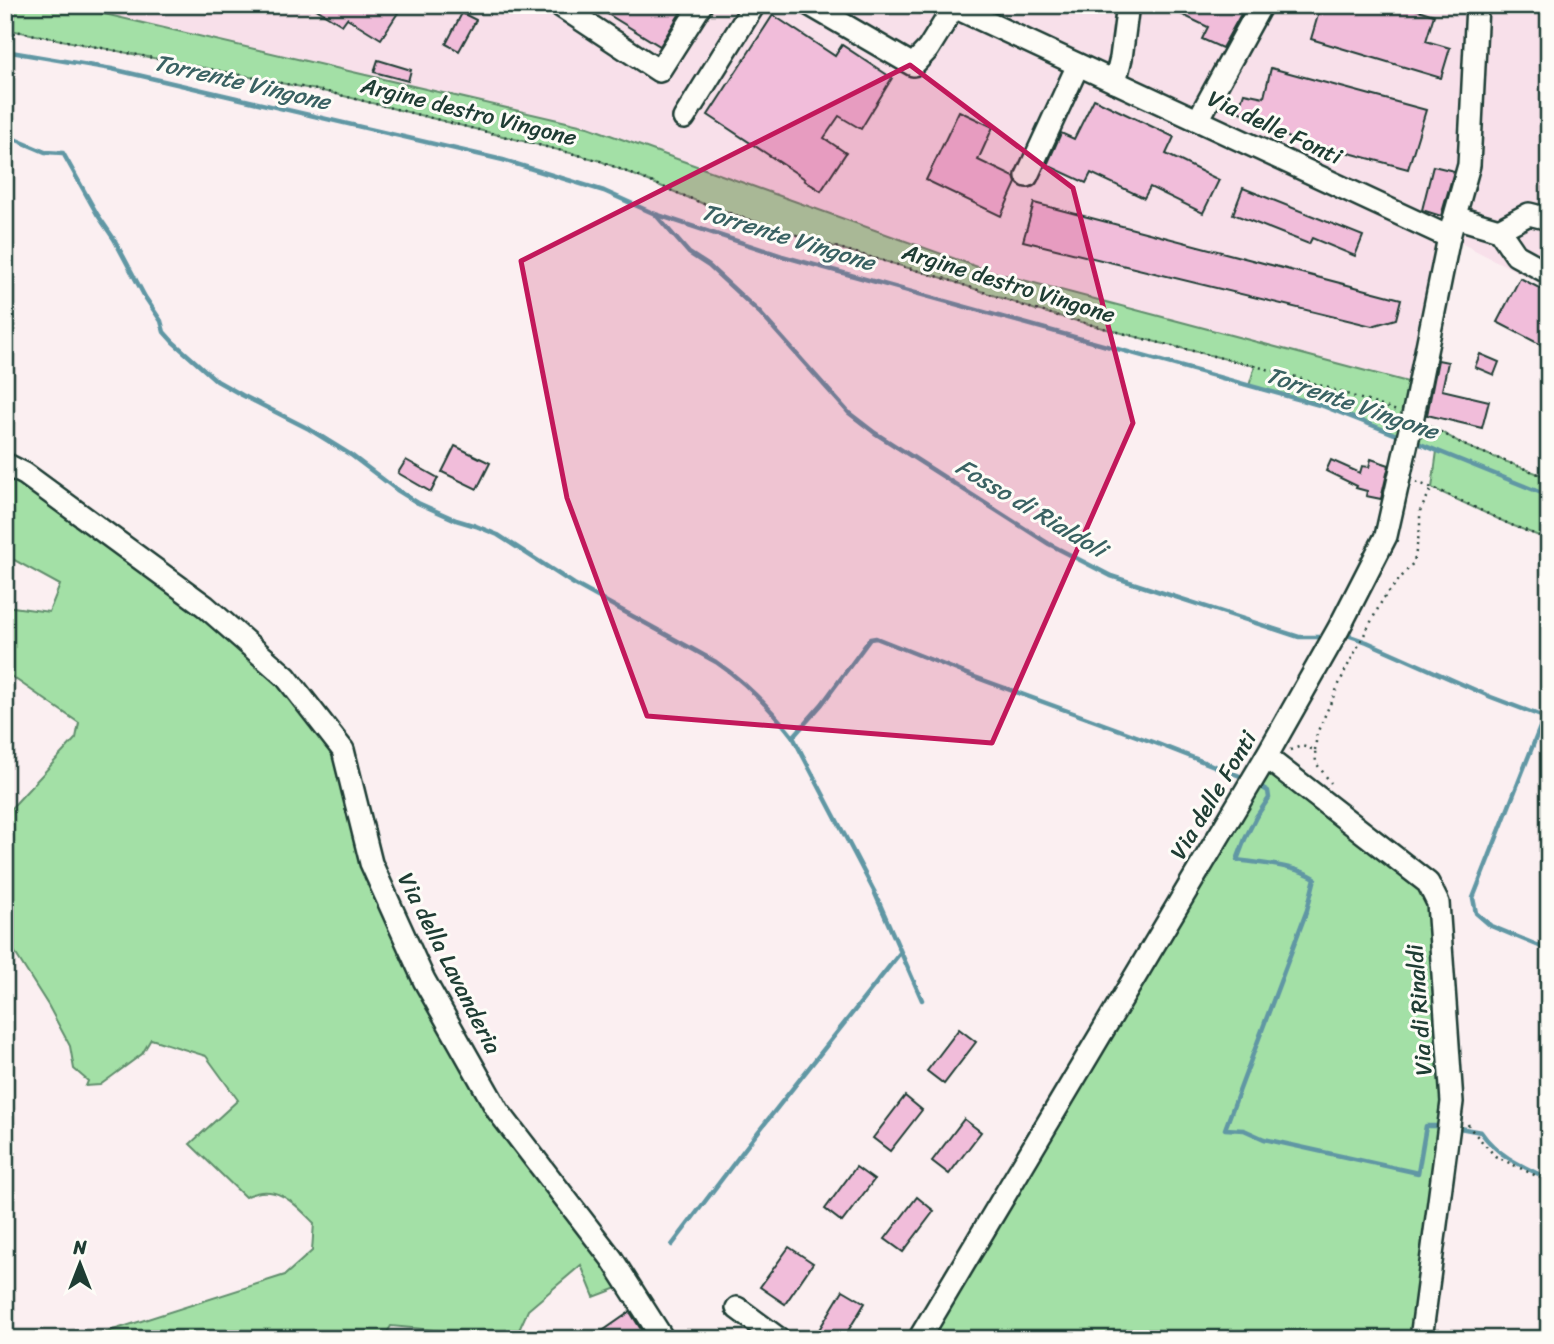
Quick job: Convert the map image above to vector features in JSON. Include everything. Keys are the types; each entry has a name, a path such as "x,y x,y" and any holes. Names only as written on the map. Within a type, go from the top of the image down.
{"street":[{"path":"559,5 659,71 701,5"},
{"path":"684,118 754,5"},
{"name":"Via delle Fonti","path":"810,5 913,65 928,48 953,7 1198,120 1452,227"},
{"path":"1115,82 1127,12 1125,5"},
{"path":"1198,120 1261,5"},
{"name":"Via delle Fonti","path":"919,1339 1266,757 1339,628 1386,536 1452,227 1469,165 1477,5"},
{"path":"1027,176 1078,65"},
{"path":"1452,227 1499,230 1529,214 1549,219"},
{"path":"1499,230 1516,255 1549,273"},
{"name":"Via della Lavanderia","path":"5,464 25,474 205,606 286,677 343,750 371,863 424,980 498,1111 612,1259 663,1339"},
{"name":"Via di Rinaldi","path":"1266,757 1428,883 1438,903 1452,1102 1421,1339"},
{"path":"737,1308 779,1339"}],"path":[{"name":"Argine destro Vingone","path":"5,29 332,93 598,160 711,207 818,242 943,278 1036,310 1287,374 1412,420 1468,447 1549,478"},
{"path":"1400,476 1549,540"},
{"path":"1315,750 1317,733 1345,671 1383,599 1414,562 1420,530 1420,511 1432,488"}],"highlighted area":[{"path":"910,65 1073,188 1133,423 992,743 647,716 567,498 521,261"}],"shaded area":[{"path":"66,5 1016,5 1028,10 1031,5 1549,5 1549,288 1449,237 1419,385 989,271 588,127"}],"green space":[{"path":"5,5 66,5 588,127 989,271 1419,385 1413,416 1468,447 1549,478 1549,540 1432,488 1437,451 1323,406 1249,386 1255,366 1036,310 943,278 818,242 711,207 598,160 332,93 5,29"},
{"path":"5,464 205,606 343,750 371,863 498,1111 628,1284 594,1297 581,1265 528,1310 515,1339 478,1339 476,1334 391,1326 383,1339 85,1339 285,1275 312,1251 314,1223 283,1196 266,1192 245,1197 190,1144 238,1100 206,1056 151,1039 142,1054 100,1085 86,1086 88,1081 74,1069 70,1046 48,1005 5,937 5,815 76,738 79,723 5,672 5,606 49,612 60,585 5,555"},
{"path":"1266,757 1428,883 1452,1102 1421,1339 919,1339"}],"building":[{"path":"310,5 403,5 381,39 347,18 342,25"},
{"path":"593,5 685,5 660,46"},
{"path":"1162,5 1246,5 1222,48 1202,39 1208,27"},
{"path":"1321,5 1402,5 1434,15 1426,41 1450,48 1441,78 1311,39"},
{"path":"462,13 476,20 459,51 446,44"},
{"path":"773,15 835,56 842,45 892,78 861,129 839,116 824,138 846,153 821,191 708,115"},
{"path":"378,60 411,70 408,81 374,72"},
{"path":"1271,68 1426,110 1408,169 1327,147 1324,156 1238,111 1244,93 1264,97"},
{"path":"1094,99 1174,137 1166,154 1219,180 1203,213 1150,187 1144,198 1091,173 1086,183 1047,165 1061,133 1074,139"},
{"path":"959,111 993,127 978,160 1014,177 1016,183 1001,216 926,180"},
{"path":"1433,166 1454,171 1441,216 1422,210"},
{"path":"1243,188 1363,236 1355,256 1312,238 1309,244 1233,214"},
{"path":"1034,203 1401,299 1396,319 1372,326 1023,241"},
{"path":"1520,278 1549,293 1549,349 1497,322"},
{"path":"1480,354 1499,362 1494,375 1475,367"},
{"path":"1438,360 1448,362 1442,390 1489,401 1482,428 1427,415"},
{"path":"455,446 490,463 477,489 442,472"},
{"path":"1371,459 1389,465 1381,499 1366,496 1367,491 1356,488 1357,486 1326,471 1331,460 1360,473 1362,466 1369,467"},
{"path":"406,460 438,478 431,492 398,473"},
{"path":"959,1029 976,1042 944,1084 927,1071"},
{"path":"905,1096 922,1110 890,1151 873,1138"},
{"path":"964,1119 981,1132 949,1174 932,1161"},
{"path":"856,1167 874,1180 842,1222 825,1209"},
{"path":"917,1197 934,1211 903,1252 885,1239"},
{"path":"789,1247 813,1263 785,1304 760,1287"},
{"path":"843,1290 865,1303 843,1339 826,1339 817,1333"},
{"path":"630,1312 647,1339 591,1339"}],"waterway":[{"name":"Torrente Vingone","path":"5,51 112,69 503,160 604,191 655,214 782,256 1323,406 1402,437"},
{"path":"5,135 45,152 63,153 161,321 164,332 217,381 309,429 418,503 498,535 574,584 716,662 748,687 793,737 874,891 922,1000"},
{"name":"Fosso di Rialdoli","path":"655,214 689,253 709,266 760,313 849,413 875,433 1049,544 1111,576 1299,637 1327,637"},
{"name":"Torrente Vingone","path":"1413,441 1549,496"},
{"name":"Fosso di Rialdoli","path":"1343,636 1367,642 1491,697 1549,719"},
{"path":"793,737 822,704 870,639 876,638 1245,778"},
{"path":"1544,717 1473,898 1476,913 1491,926 1549,950"},
{"path":"1256,784 1268,791 1269,798 1256,817 1237,860 1288,868 1315,878 1307,910 1225,1129 1244,1130 1264,1139 1418,1173 1426,1126 1442,1126"},
{"path":"672,1245 900,953"},
{"path":"1454,1127 1481,1132 1503,1154 1549,1179"}]}
